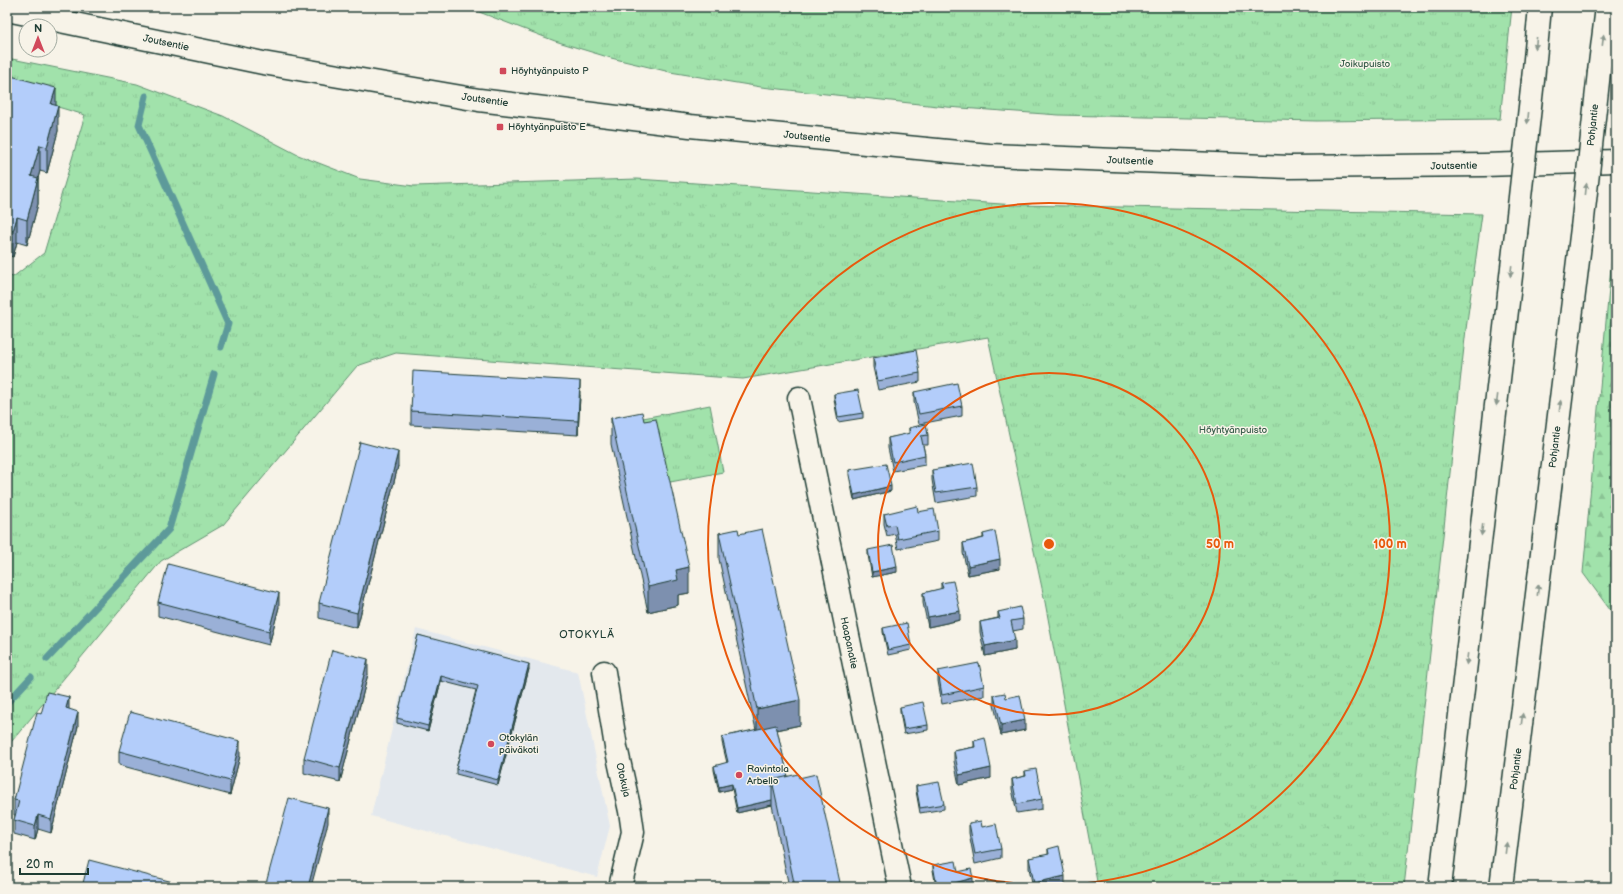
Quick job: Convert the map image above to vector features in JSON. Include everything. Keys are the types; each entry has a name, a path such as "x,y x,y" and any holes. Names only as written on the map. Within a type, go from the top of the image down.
{"main road":[{"path":"1440,887 1516,232 1540,7"},
{"name":"Pohjantie","path":"1501,887 1582,228 1607,7"},
{"name":"Joutsentie","path":"7,10 263,63 479,100 690,126 989,155 1289,168 1616,161"},
{"name":"Haapanatie","path":"799,398 900,887"},
{"name":"Otokuja","path":"604,672 616,747 633,832 620,887"}],"shaded area":[{"name":"Otokylän päiväkoti","path":"416,629 578,672 610,826 597,877 371,816"}],"green space":[{"name":"Joikupuisto","path":"466,7 1512,7 1500,119 1317,121 1059,115 947,107 761,87 670,72 611,58 555,41"},
{"name":"Höyhtyänpuisto","path":"7,58 137,84 223,116 298,155 360,179 414,186 637,179 1016,205 1482,214 1466,329 1404,887 1098,887 1045,602 988,337 743,379 396,353 357,366 223,525 161,561 7,747 7,275 13,277 44,253 85,115 7,92"},
{"path":"1616,212 1616,618 1583,573"},
{"path":"710,405 723,472 665,483 633,420"}],"building":[{"path":"7,75 56,88 51,104 58,106 47,147 40,145 31,176 38,178 27,220 17,217 13,231 7,230"},
{"path":"916,350 920,373 878,381 873,358"},
{"path":"413,371 580,381 578,421 411,411"},
{"path":"957,383 962,406 919,414 914,392"},
{"path":"858,390 863,413 838,417 834,394"},
{"path":"642,412 644,421 656,419 689,567 676,570 678,580 648,587 611,418"},
{"path":"926,424 928,435 921,436 925,455 893,462 888,438 910,433 909,428"},
{"path":"360,442 398,452 357,613 319,603"},
{"path":"973,463 977,487 936,493 932,470"},
{"path":"886,464 891,486 854,495 849,470"},
{"path":"917,506 918,512 934,509 938,531 898,539 895,525 887,526 884,514"},
{"path":"738,529 739,534 762,529 800,700 757,709 719,533"},
{"path":"995,531 1000,559 968,566 963,543 984,538 983,534"},
{"path":"893,545 897,567 872,572 868,550"},
{"path":"168,564 279,593 269,631 158,602"},
{"path":"953,581 960,611 928,617 923,593 943,588 941,583"},
{"path":"1020,607 1023,619 1011,621 1015,640 985,646 980,622 1000,618 998,612"},
{"path":"907,623 911,645 888,650 883,628"},
{"path":"418,635 529,664 498,780 456,769 478,686 441,676 428,726 397,718"},
{"path":"332,650 368,659 340,768 304,758"},
{"path":"979,663 984,686 942,695 938,671"},
{"path":"47,692 69,697 66,708 78,712 51,819 38,815 35,826 14,820 19,801 14,800 37,712 41,714"},
{"path":"1005,693 1006,698 1020,695 1025,720 1001,725 994,695"},
{"path":"923,702 928,725 904,729 900,707"},
{"path":"130,712 240,741 230,781 119,751"},
{"path":"776,725 788,777 772,780 772,800 737,808 732,784 719,787 714,766 728,762 722,737"},
{"path":"985,738 991,768 959,775 954,751 975,747 974,741"},
{"path":"1036,769 1042,799 1017,804 1012,779 1026,776 1025,771"},
{"path":"798,774 799,778 816,774 841,887 795,887 772,780"},
{"path":"939,782 944,804 920,808 916,786"},
{"path":"289,798 328,808 308,887 265,887"},
{"path":"981,821 982,827 996,824 1001,849 975,854 969,823"},
{"path":"1059,846 1065,876 1034,883 1029,858 1049,854 1048,849"},
{"path":"89,860 192,887 82,887"},
{"path":"956,861 958,872 971,869 973,878 937,887 933,865"}],"waterway":[{"path":"146,96 139,125 228,324 221,347"},
{"path":"47,659 169,529 214,374"},
{"path":"7,703 31,677"}],"place":[{"name":"Höyhtyänpuisto P","path":"503,71"},
{"name":"Höyhtyänpuisto E","path":"500,127"},
{"name":"Otokylän päiväkoti","path":"491,744"},
{"name":"Ravintola Arbello","path":"739,775"}],"district":[{"name":"OTOKYLÄ","path":"587,634"}]}
